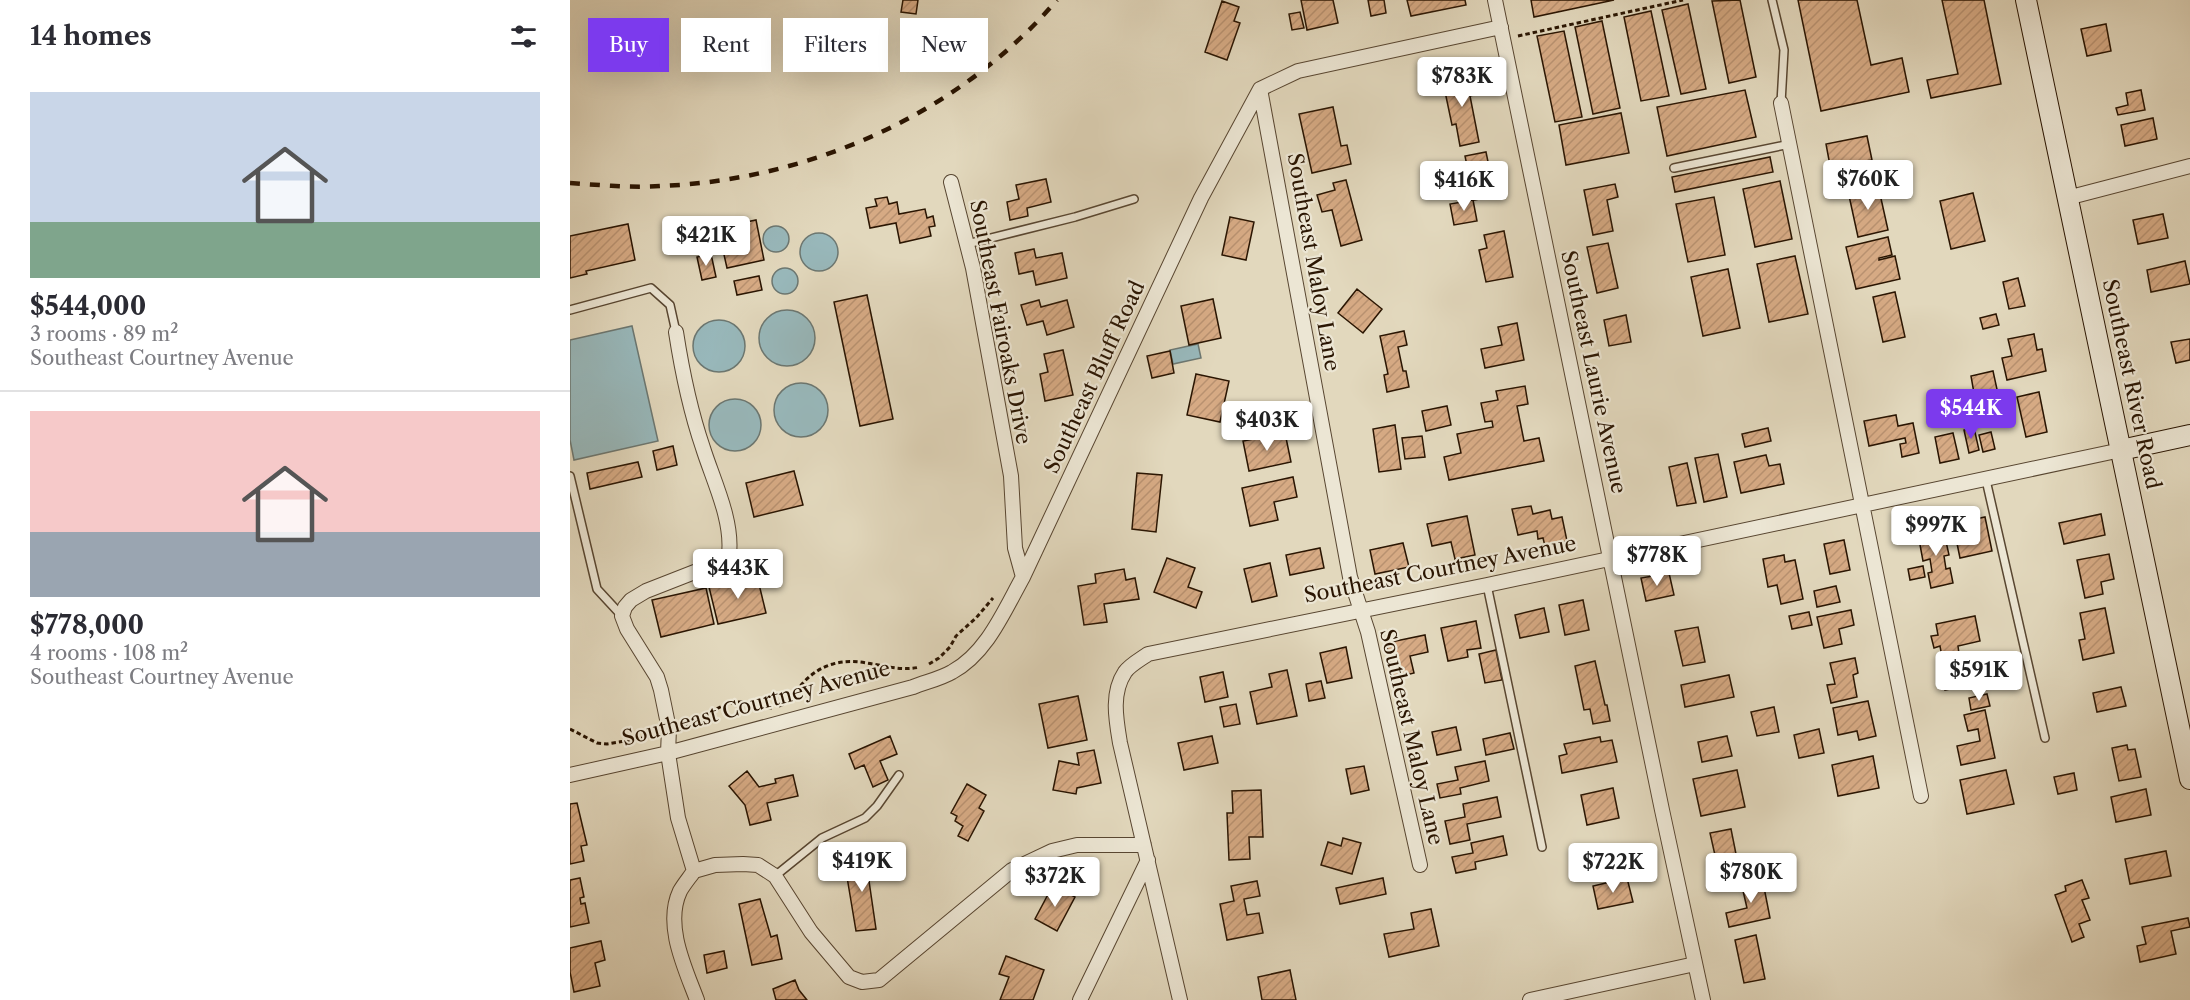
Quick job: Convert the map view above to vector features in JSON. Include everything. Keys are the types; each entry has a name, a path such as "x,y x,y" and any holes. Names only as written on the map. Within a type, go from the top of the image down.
{"street":[{"name":"Southeast Laurie Avenue","path":"1496,0 1703,1000"},
{"name":"Southeast River Road","path":"2026,0 2190,779"},
{"path":"1260,89 1298,71 1502,33"},
{"name":"Southeast Bluff Road","path":"952,672 974,657 993,631 1023,578 1202,198 1260,89"},
{"name":"Southeast Maloy Lane","path":"1260,89 1350,577 1368,632 1420,865"},
{"path":"1781,103 1921,796"},
{"path":"2067,198 2190,166"},
{"name":"Southeast Fairoaks Drive","path":"951,182 973,268 1011,476 1015,548 1023,578"},
{"path":"676,332 683,378 704,450 713,472 727,527 730,543 729,554 715,564 646,591 631,600 622,616 627,629 657,677 669,732 668,753 678,818 694,871"},
{"name":"Southeast Courtney Avenue","path":"1144,845 1120,743 1116,716 1117,690 1126,670 1148,654 1611,559 2190,435"},
{"name":"Southeast Courtney Avenue","path":"570,775 668,753 913,687 952,672"},
{"path":"697,1000 675,930 675,910 680,891 694,871 715,865 743,864 758,865 775,876 811,932 849,977 862,982 879,980 1012,870 1053,851 1077,844 1144,845 1180,1000"},
{"path":"1080,1000 1148,860"},
{"path":"1530,1000 1695,964"}],"lane":[{"path":"1772,0 1784,50 1781,103"},
{"path":"1674,168 1790,144"},
{"path":"967,244 1030,229 1134,199"},
{"path":"570,310 651,288 670,305 676,332"},
{"path":"570,476 597,589 622,616"},
{"path":"1986,480 2045,738"},
{"path":"1487,585 1542,847"},
{"path":"775,876 822,838 865,818 877,806 899,775"}],"path":[{"path":"1502,33 1683,0"},
{"path":"570,729 591,741 607,744 669,732 691,724 729,704 742,702 761,708 782,705 794,696 813,674 834,663 867,662 901,669 928,665 950,647 956,636 994,597"}],"water":[{"path":"776,226 785,230 789,239 785,248 776,252 767,248 763,239 767,230"},
{"path":"819,233 832,239 838,252 832,265 819,271 806,265 800,252 806,239"},
{"path":"785,268 794,272 798,281 794,290 785,294 776,290 772,281 776,272"},
{"path":"782,310 792,310 807,318 813,327 815,338 813,349 807,358 792,366 782,366 771,361 764,354 759,343 759,333 764,322 771,315"},
{"path":"714,320 724,320 738,327 745,346 738,365 724,372 714,372 704,368 697,361 693,351 693,341 697,331 704,324"},
{"path":"632,326 658,441 574,460 570,440 570,340"},
{"path":"1198,344 1201,358 1173,364 1170,350"},
{"path":"801,383 811,385 820,391 826,400 828,410 826,420 820,429 811,435 801,437 791,435 782,429 776,420 774,410 776,400 782,391 791,385"},
{"path":"735,399 745,401 753,407 759,415 761,425 759,435 753,443 745,449 735,451 725,449 717,443 711,435 709,425 711,415 717,407 725,401"}],"building":[{"path":"903,0 918,0 916,14 901,12"},
{"path":"1301,0 1333,0 1338,23 1307,30"},
{"path":"1368,0 1384,0 1386,13 1371,16"},
{"path":"1407,0 1465,0 1466,5 1411,16"},
{"path":"1531,0 1614,0 1534,17"},
{"path":"1740,0 1756,77 1729,83 1712,1"},
{"path":"1798,0 1857,0 1871,65 1902,58 1909,92 1821,111"},
{"path":"1942,0 1984,0 2001,84 1931,98 1927,80 1958,74"},
{"path":"1222,1 1239,7 1234,21 1240,23 1227,60 1205,52"},
{"path":"1688,4 1706,89 1681,94 1662,10"},
{"path":"1651,11 1669,96 1641,101 1624,17"},
{"path":"1300,12 1304,28 1292,30 1289,14"},
{"path":"1602,21 1620,108 1593,114 1575,27"},
{"path":"2106,24 2111,51 2087,56 2081,29"},
{"path":"1564,31 1582,117 1555,122 1537,36"},
{"path":"1473,76 1477,94 1470,96 1479,142 1460,146 1456,124 1452,125 1443,82"},
{"path":"1745,90 1756,137 1667,156 1657,107"},
{"path":"2141,90 2145,110 2118,115 2116,108 2128,105 2126,93"},
{"path":"1333,107 1341,146 1347,145 1351,164 1312,173 1299,114"},
{"path":"1621,113 1629,153 1566,165 1559,125"},
{"path":"2153,118 2157,139 2125,146 2121,125"},
{"path":"1867,136 1872,160 1859,162 1863,181 1834,187 1826,144"},
{"path":"1486,152 1495,196 1474,200 1465,156"},
{"path":"1770,157 1773,172 1675,192 1672,177"},
{"path":"1046,179 1051,202 1027,208 1028,216 1010,220 1007,202 1019,199 1016,185"},
{"path":"1346,180 1362,240 1341,246 1332,210 1322,212 1317,195 1335,190 1333,183"},
{"path":"1780,181 1792,239 1755,247 1743,189"},
{"path":"1615,184 1618,197 1607,200 1613,231 1593,235 1584,190"},
{"path":"1878,185 1888,230 1858,237 1848,191"},
{"path":"1973,193 1985,241 1951,249 1940,201"},
{"path":"887,197 889,204 897,202 899,214 925,209 927,218 933,216 935,226 929,227 931,236 900,243 896,223 870,228 866,208 877,206 875,199"},
{"path":"1714,197 1725,255 1688,262 1676,204"},
{"path":"1473,200 1477,221 1454,225 1450,204"},
{"path":"2163,214 2168,238 2138,244 2133,220"},
{"path":"1230,217 1254,222 1246,260 1222,255"},
{"path":"708,218 711,234 695,237 691,222"},
{"path":"756,220 764,260 727,268 718,228"},
{"path":"628,224 635,260 586,271 587,274 570,278 570,236"},
{"path":"1504,231 1513,277 1486,282 1479,250 1487,248 1484,235"},
{"path":"1888,237 1892,255 1879,258 1879,260 1895,256 1900,279 1856,289 1846,247"},
{"path":"1608,243 1618,288 1597,293 1587,247"},
{"path":"1034,249 1036,258 1062,253 1067,278 1036,285 1033,271 1019,274 1015,253"},
{"path":"711,254 716,277 702,280 697,257"},
{"path":"1795,256 1808,314 1769,322 1757,264"},
{"path":"2185,261 2190,284 2151,292 2147,270"},
{"path":"1728,269 1740,328 1703,336 1691,277"},
{"path":"759,276 762,290 737,295 734,281"},
{"path":"2018,278 2025,306 2009,309 2003,282"},
{"path":"1357,289 1382,309 1363,333 1338,313"},
{"path":"1895,292 1905,337 1883,342 1873,297"},
{"path":"867,295 893,419 860,426 834,302"},
{"path":"1213,299 1221,338 1189,345 1181,306"},
{"path":"1039,300 1041,307 1067,300 1074,327 1047,335 1043,321 1027,325 1021,305"},
{"path":"1996,314 1999,325 1983,329 1980,318"},
{"path":"1626,315 1631,342 1609,346 1604,320"},
{"path":"1517,323 1524,360 1485,368 1481,349 1502,345 1498,327"},
{"path":"1404,331 1407,345 1398,347 1409,387 1387,392 1384,375 1388,374 1380,336"},
{"path":"2034,334 2037,350 2042,349 2046,371 2007,380 2002,358 2012,356 2008,339"},
{"path":"2190,339 2190,360 2176,363 2171,342"},
{"path":"1063,350 1073,395 1045,401 1040,374 1048,372 1044,354"},
{"path":"1170,351 1174,373 1152,378 1147,356"},
{"path":"1993,371 1998,394 1975,399 1971,376"},
{"path":"1196,374 1229,381 1220,422 1187,415"},
{"path":"1525,386 1528,404 1517,406 1524,441 1539,438 1544,461 1449,480 1444,457 1461,453 1457,434 1493,427 1492,421 1485,422 1481,403 1498,400 1496,391"},
{"path":"2039,392 2047,432 2026,437 2017,397"},
{"path":"1447,406 1451,425 1426,431 1422,411"},
{"path":"1896,415 1898,426 1913,423 1919,453 1902,457 1900,444 1906,443 1905,438 1869,446 1864,421"},
{"path":"1395,425 1401,469 1379,472 1373,429"},
{"path":"1768,428 1771,441 1745,447 1742,434"},
{"path":"1974,428 1979,450 1969,453 1964,430"},
{"path":"1991,432 1995,449 1983,452 1979,435"},
{"path":"1285,433 1291,462 1249,471 1243,441"},
{"path":"1953,433 1959,459 1940,463 1935,437"},
{"path":"1422,436 1425,457 1405,459 1402,438"},
{"path":"673,446 677,465 657,470 653,451"},
{"path":"1718,454 1727,497 1704,502 1695,458"},
{"path":"1766,455 1769,466 1780,464 1784,484 1741,493 1734,462"},
{"path":"638,462 642,477 590,489 587,473"},
{"path":"1687,463 1696,503 1677,506 1669,467"},
{"path":"794,471 803,505 754,517 746,483"},
{"path":"1137,473 1162,475 1156,532 1132,529"},
{"path":"1293,477 1297,497 1274,502 1278,520 1250,526 1242,488"},
{"path":"1531,506 1533,514 1550,510 1552,519 1562,517 1567,541 1545,546 1543,538 1538,539 1537,531 1518,535 1512,509"},
{"path":"2101,514 2105,535 2064,544 2059,523"},
{"path":"1467,516 1475,555 1455,559 1451,542 1432,546 1427,524"},
{"path":"1985,517 1992,551 1960,558 1953,524"},
{"path":"1943,528 1949,555 1944,556 1946,569 1950,568 1953,583 1931,588 1928,573 1932,572 1930,559 1923,561 1918,534"},
{"path":"1844,540 1850,570 1830,574 1824,544"},
{"path":"1403,543 1409,567 1375,574 1370,550"},
{"path":"1320,548 1324,568 1290,575 1286,555"},
{"path":"2109,554 2114,579 2101,582 2103,594 2085,598 2077,560"},
{"path":"1784,555 1785,562 1795,560 1803,599 1781,604 1777,585 1768,587 1763,559"},
{"path":"1167,558 1195,568 1188,587 1202,592 1196,608 1154,592"},
{"path":"1270,563 1277,596 1252,602 1244,569"},
{"path":"1923,566 1925,577 1910,580 1908,569"},
{"path":"1124,569 1126,580 1135,578 1139,599 1104,604 1107,622 1084,625 1078,586 1096,583 1095,574"},
{"path":"1669,573 1674,595 1646,601 1641,578"},
{"path":"757,576 766,613 718,624 709,587"},
{"path":"1836,586 1840,602 1817,607 1814,591"},
{"path":"706,588 714,624 661,637 652,600"},
{"path":"1583,600 1589,630 1565,635 1559,605"},
{"path":"1544,608 1549,632 1520,638 1515,615"},
{"path":"2105,608 2114,653 2083,660 2079,640 2085,639 2080,613"},
{"path":"1851,610 1854,625 1839,629 1842,644 1824,648 1817,617"},
{"path":"1809,612 1812,625 1792,629 1789,616"},
{"path":"1975,616 1980,641 1958,646 1959,654 1942,657 1940,646 1934,648 1931,636 1938,635 1936,624"},
{"path":"1476,621 1481,648 1467,650 1468,657 1448,661 1441,628"},
{"path":"1698,627 1705,662 1683,666 1675,631"},
{"path":"1425,635 1428,652 1410,656 1414,673 1394,678 1386,643"},
{"path":"1346,647 1352,678 1327,683 1320,653"},
{"path":"1496,650 1502,680 1485,683 1479,654"},
{"path":"1978,654 1984,682 1945,690 1939,663"},
{"path":"1855,658 1858,673 1853,675 1857,697 1831,703 1827,685 1835,684 1830,663"},
{"path":"1595,661 1610,721 1593,724 1590,709 1584,710 1575,666"},
{"path":"1287,670 1297,716 1257,724 1250,692 1272,687 1269,674"},
{"path":"1223,672 1228,697 1205,702 1200,677"},
{"path":"1729,675 1734,697 1685,707 1681,685"},
{"path":"1321,681 1325,698 1309,701 1306,684"},
{"path":"2121,687 2126,706 2097,712 2093,693"},
{"path":"1987,694 1990,706 1971,710 1969,698"},
{"path":"1078,696 1087,740 1048,748 1039,704"},
{"path":"1868,701 1876,736 1859,740 1857,731 1838,735 1833,708"},
{"path":"1236,704 1240,724 1224,727 1220,707"},
{"path":"1774,707 1779,732 1757,736 1751,712"},
{"path":"1985,710 1995,758 1961,765 1957,746 1980,741 1978,729 1968,731 1964,715"},
{"path":"1456,727 1461,750 1437,755 1432,732"},
{"path":"1819,729 1824,753 1799,758 1794,735"},
{"path":"1510,733 1514,749 1486,755 1483,739"},
{"path":"890,736 897,754 880,761 888,780 873,787 864,765 855,769 849,754"},
{"path":"1212,736 1218,763 1184,770 1178,743"},
{"path":"1727,736 1732,756 1702,762 1698,742"},
{"path":"1600,737 1601,742 1612,740 1617,762 1562,773 1559,756 1567,754 1564,744"},
{"path":"2127,745 2128,750 2135,749 2141,777 2119,781 2112,748"},
{"path":"1094,750 1101,783 1077,788 1076,794 1053,790 1059,761 1079,765 1077,753"},
{"path":"1873,756 1879,788 1838,796 1832,765"},
{"path":"1485,761 1489,781 1460,788 1461,794 1440,798 1437,784 1458,780 1455,767"},
{"path":"1364,766 1369,790 1351,794 1346,769"},
{"path":"1737,770 1745,807 1701,816 1693,779"},
{"path":"2006,770 2014,804 1967,814 1960,780"},
{"path":"747,771 759,787 776,783 775,779 793,775 798,796 767,803 771,820 750,825 745,805 729,786"},
{"path":"2074,773 2077,790 2058,794 2054,777"},
{"path":"967,784 986,795 979,808 984,811 968,841 958,836 963,826 955,821 957,816 951,813"},
{"path":"1613,788 1619,818 1587,825 1581,795"},
{"path":"2146,789 2151,815 2116,822 2111,797"},
{"path":"1261,790 1263,837 1249,837 1250,859 1229,860 1227,813 1233,813 1232,791"},
{"path":"1497,797 1501,817 1467,824 1470,840 1450,844 1445,821 1465,817 1463,804"},
{"path":"577,803 587,845 581,846 584,861 570,864 570,804"},
{"path":"1731,829 1739,869 1719,873 1710,833"},
{"path":"1503,836 1507,855 1475,862 1476,869 1456,873 1452,857 1473,853 1471,843"},
{"path":"1343,838 1361,843 1352,874 1321,865 1328,842 1341,846"},
{"path":"872,850 874,865 870,866 871,874 868,874 876,929 856,931 847,877 858,876 854,853"},
{"path":"2166,851 2171,876 2130,884 2125,859"},
{"path":"1762,877 1770,918 1729,927 1726,913 1747,908 1741,882"},
{"path":"580,878 584,897 580,898 581,904 585,903 589,923 570,927 570,880"},
{"path":"1383,878 1386,894 1340,904 1336,888"},
{"path":"1627,878 1633,902 1598,909 1593,886"},
{"path":"2082,880 2089,898 2082,900 2090,920 2079,924 2084,937 2072,942 2055,895 2066,891 2065,886"},
{"path":"1257,881 1260,896 1244,899 1247,915 1259,913 1263,933 1227,940 1220,904 1234,901 1231,886"},
{"path":"1053,885 1075,897 1057,931 1035,919"},
{"path":"760,899 771,937 777,935 782,959 752,965 739,904"},
{"path":"1431,909 1439,946 1389,957 1384,934 1414,929 1411,913"},
{"path":"2188,918 2190,927 2171,931 2176,954 2140,962 2137,946 2146,944 2142,927"},
{"path":"1756,935 1765,979 1744,983 1735,940"},
{"path":"601,941 605,960 595,963 600,986 574,992 570,972 570,948"},
{"path":"724,951 727,968 707,973 704,955"},
{"path":"1006,956 1044,970 1033,1000 1000,1000 1009,977 999,974"},
{"path":"1290,970 1296,1000 1262,1000 1258,977"},
{"path":"795,980 807,1000 776,1000 773,989"}],"railway":[{"path":"570,183 650,187 717,181 772,170 826,155 878,134 928,107 975,76 1018,40 1057,0"}]}
